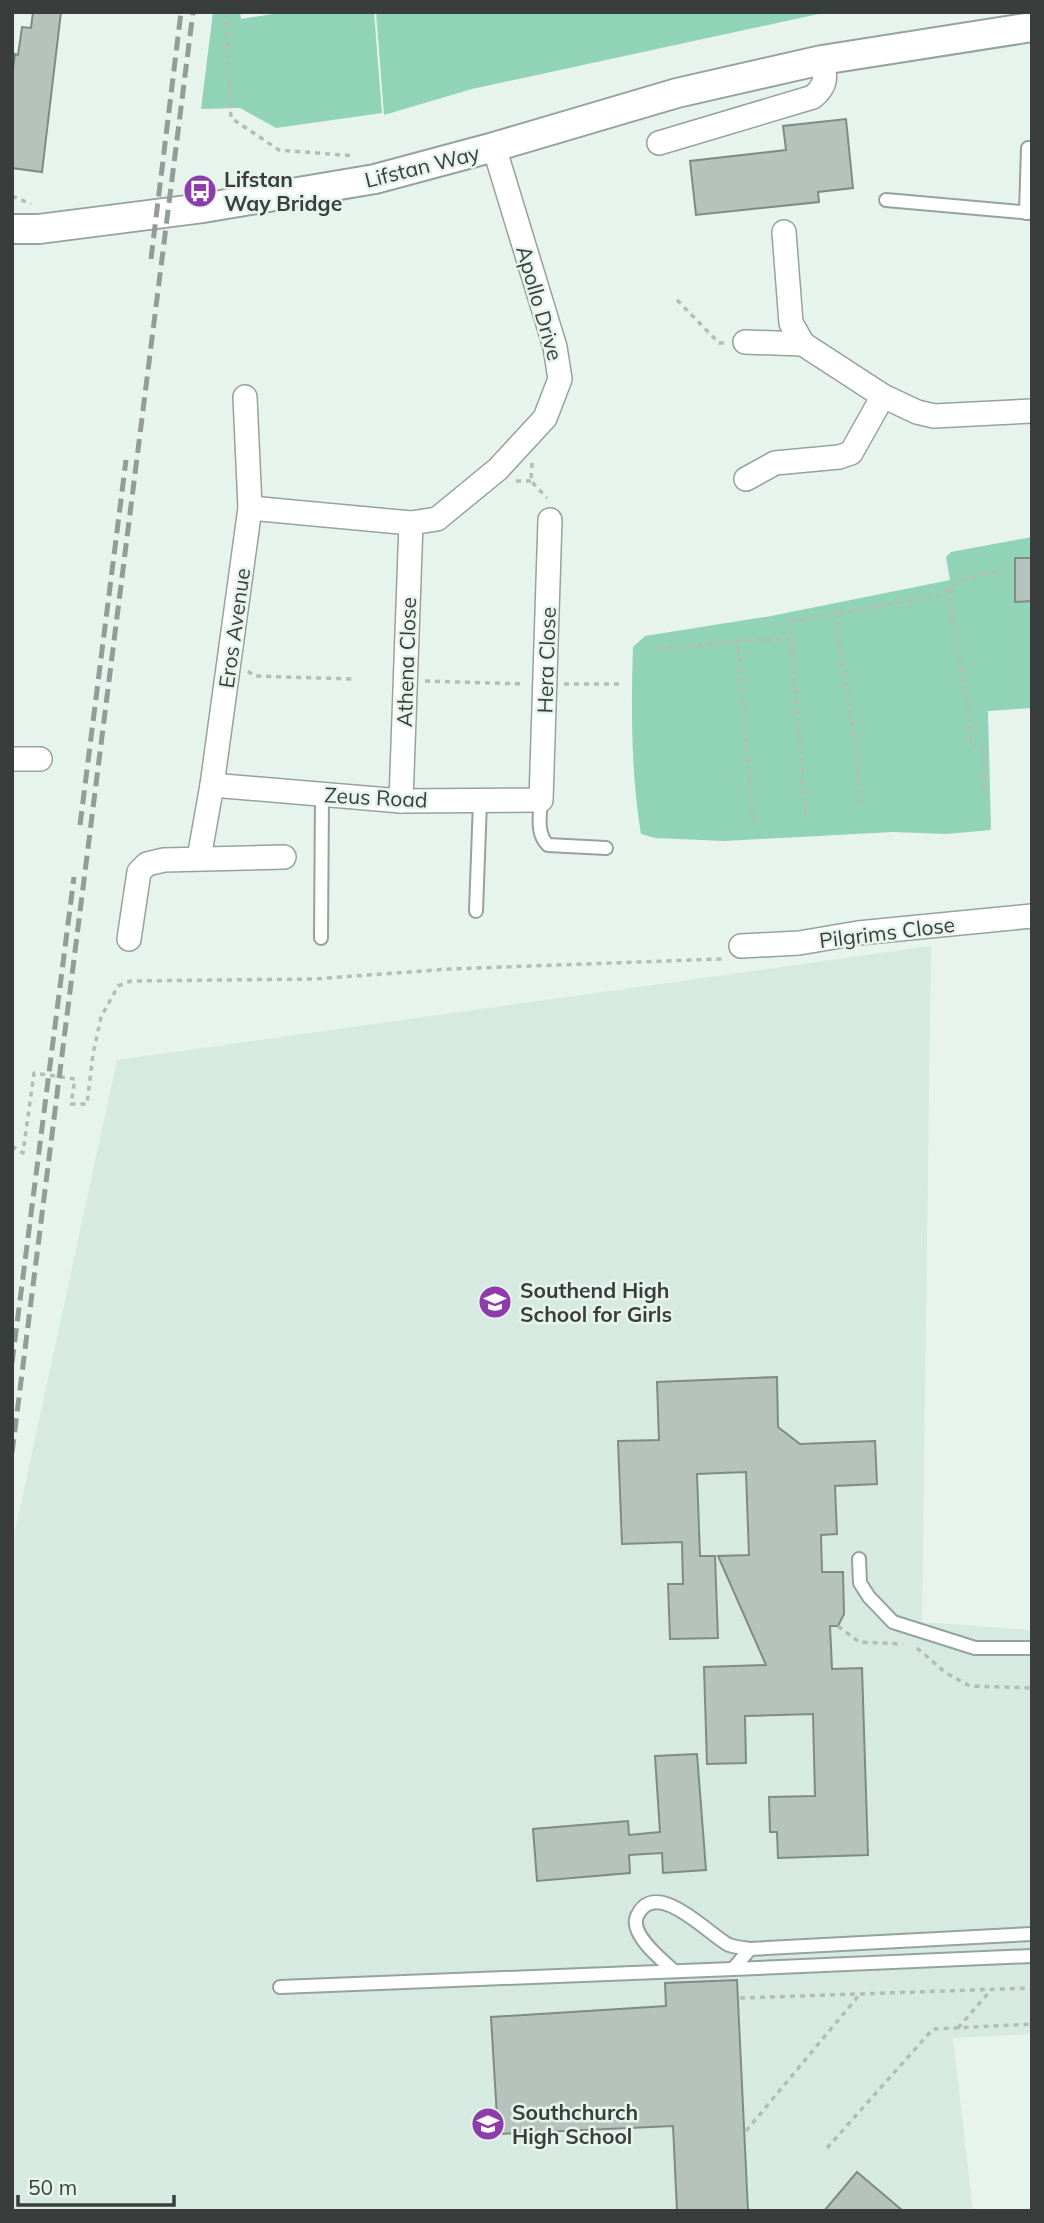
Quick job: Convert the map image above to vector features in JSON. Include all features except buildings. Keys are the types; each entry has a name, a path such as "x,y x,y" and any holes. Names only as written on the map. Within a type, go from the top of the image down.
{"street":[{"name":"Lifstan Way","path":"12,229 39,229 261,199 375,179 494,148 677,93 822,60 1032,27"},
{"path":"659,143 813,97 823,85 825,75 822,60"},
{"name":"Apollo Drive","path":"250,508 411,523 436,519 498,469 545,418 560,379 555,347 494,148"},
{"path":"784,232 790,323 803,344 883,396 917,412 934,416 1032,411"},
{"path":"745,342 803,344"},
{"path":"746,479 775,463 839,457 851,453 883,396"},
{"name":"Eros Avenue","path":"199,858 212,785 250,508 245,397"},
{"name":"Hera Close","path":"541,800 550,520"},
{"name":"Athena Close","path":"401,801 411,523"},
{"path":"12,758 40,760"},
{"name":"Zeus Road","path":"212,785 401,801 541,800"},
{"path":"129,939 139,872 147,864 199,858 284,857"},
{"name":"Pilgrims Close","path":"741,946 799,943 858,933 1032,916"}],"lane":[{"path":"886,200 1029,213 1028,148 1032,148"},
{"path":"321,939 322,795"},
{"path":"541,800 540,833 548,845 606,848"},
{"path":"477,911 480,801"},
{"path":"859,1559 860,1583 869,1597 893,1622 975,1648 1032,1648"},
{"path":"674,1972 641,1938 635,1927 637,1916 645,1907 658,1902 672,1904 729,1945 750,1949 1032,1934"},
{"path":"733,1969 750,1949"},
{"path":"280,1987 1032,1956"}],"path":[{"path":"226,12 231,118 279,150 360,156"},
{"path":"677,300 719,343 745,342"},
{"path":"520,446 531,461 531,481 550,502 550,520"},
{"path":"806,816 792,621 942,596 950,586 969,578 1003,570"},
{"path":"950,586 950,606 968,706 971,746 984,747 985,796"},
{"path":"837,612 839,642 857,753 860,803"},
{"path":"657,649 792,639"},
{"path":"738,641 753,822"},
{"path":"230,657 254,676 353,679"},
{"path":"405,681 624,684"},
{"path":"12,1146 23,1153 34,1073 75,1079 71,1104 87,1104 101,1017 118,986 131,981 314,978 450,969 720,959 741,946"},
{"path":"838,1626 859,1642 911,1644 946,1673 970,1686 1032,1688"},
{"path":"740,1998 1032,1988"},
{"path":"958,2028 991,1990"},
{"path":"746,2131 860,1994"},
{"path":"827,2148 933,2029 1032,2024"}],"shaded area":[{"name":"Southend High School for Girls","path":"931,946 922,1622 1032,1630 1032,2034 953,2038 973,2211 12,2211 12,1545 117,1060"}],"green space":[{"path":"213,12 240,12 241,19 285,12 374,12 382,113 276,128 240,108 201,109"},
{"path":"376,12 828,12 472,89 384,115"},
{"path":"1032,537 1032,708 988,711 991,830 946,834 893,832 724,841 655,838 641,834 634,765 632,670 633,647 645,636 771,616 950,580 946,557 951,552"}],"railway":[{"path":"151,259 181,12"},
{"path":"12,1453 193,12"},
{"path":"80,825 126,460"},
{"path":"12,1363 74,877"}],"place":[{"name":"Lifstan Way Bridge","path":"200,191"},
{"name":"Southend High School for Girls","path":"495,1302"},
{"name":"Southchurch High School","path":"488,2124"}]}
